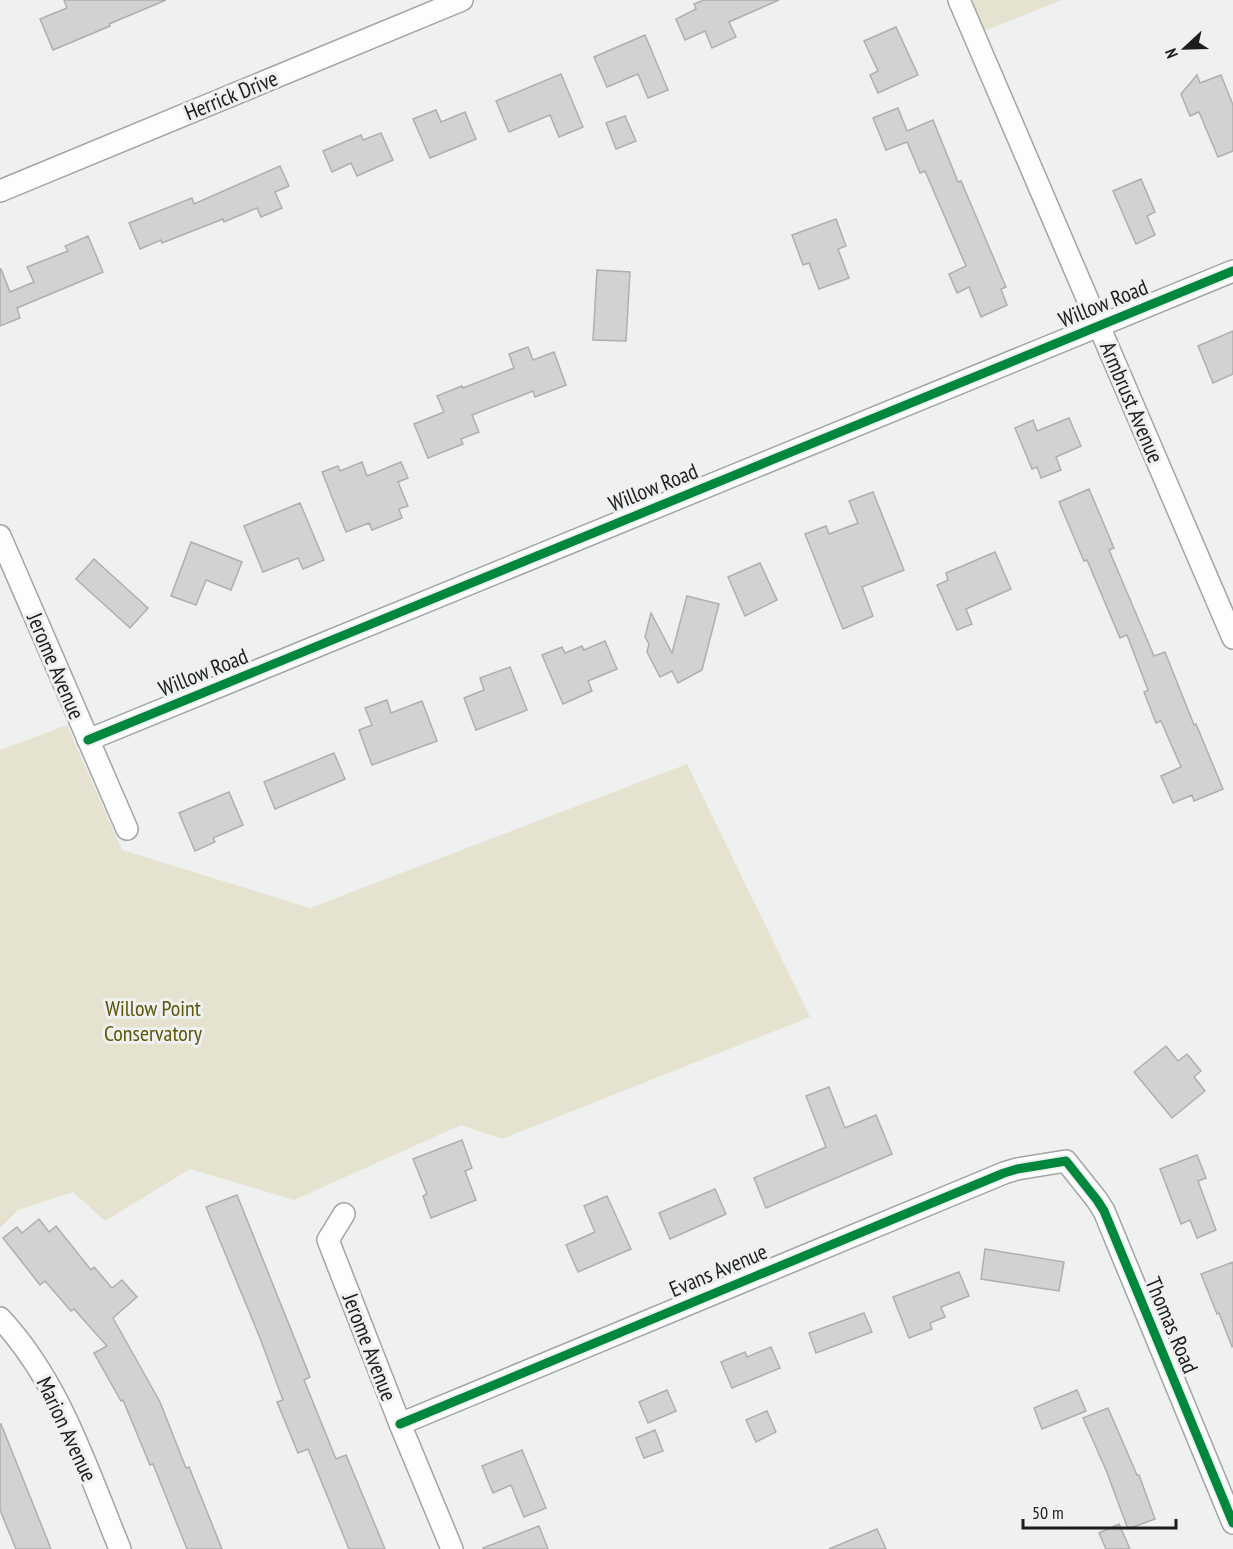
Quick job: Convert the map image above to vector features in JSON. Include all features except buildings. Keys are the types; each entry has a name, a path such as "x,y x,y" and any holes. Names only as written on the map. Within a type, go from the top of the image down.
{"street":[{"name":"Herrick Drive","path":"0,191 462,0"},
{"name":"Armbrust Avenue","path":"959,0 1233,638"},
{"name":"Willow Road","path":"88,740 1233,271"},
{"name":"Jerome Avenue","path":"0,536 127,829"},
{"name":"Thomas Road","path":"1054,1163 1066,1161 1104,1211 1233,1523"},
{"name":"Evans Avenue","path":"400,1424 1004,1173 1017,1168 1054,1163"},
{"name":"Jerome Avenue","path":"344,1214 328,1240 452,1549"},
{"name":"Marion Avenue","path":"0,1318 14,1333 48,1382 67,1420 120,1549"}],"green space":[{"path":"971,0 1062,0 984,31"},
{"name":"Willow Point Conservatory","path":"67,725 122,850 310,908 687,764 810,1017 502,1139 461,1125 294,1200 190,1169 105,1221 73,1192 18,1210 0,1228 0,750"}],"cycle path":[{"path":"88,740 1233,271"},
{"path":"400,1424 1004,1173 1066,1161 1104,1211 1233,1523"}]}
